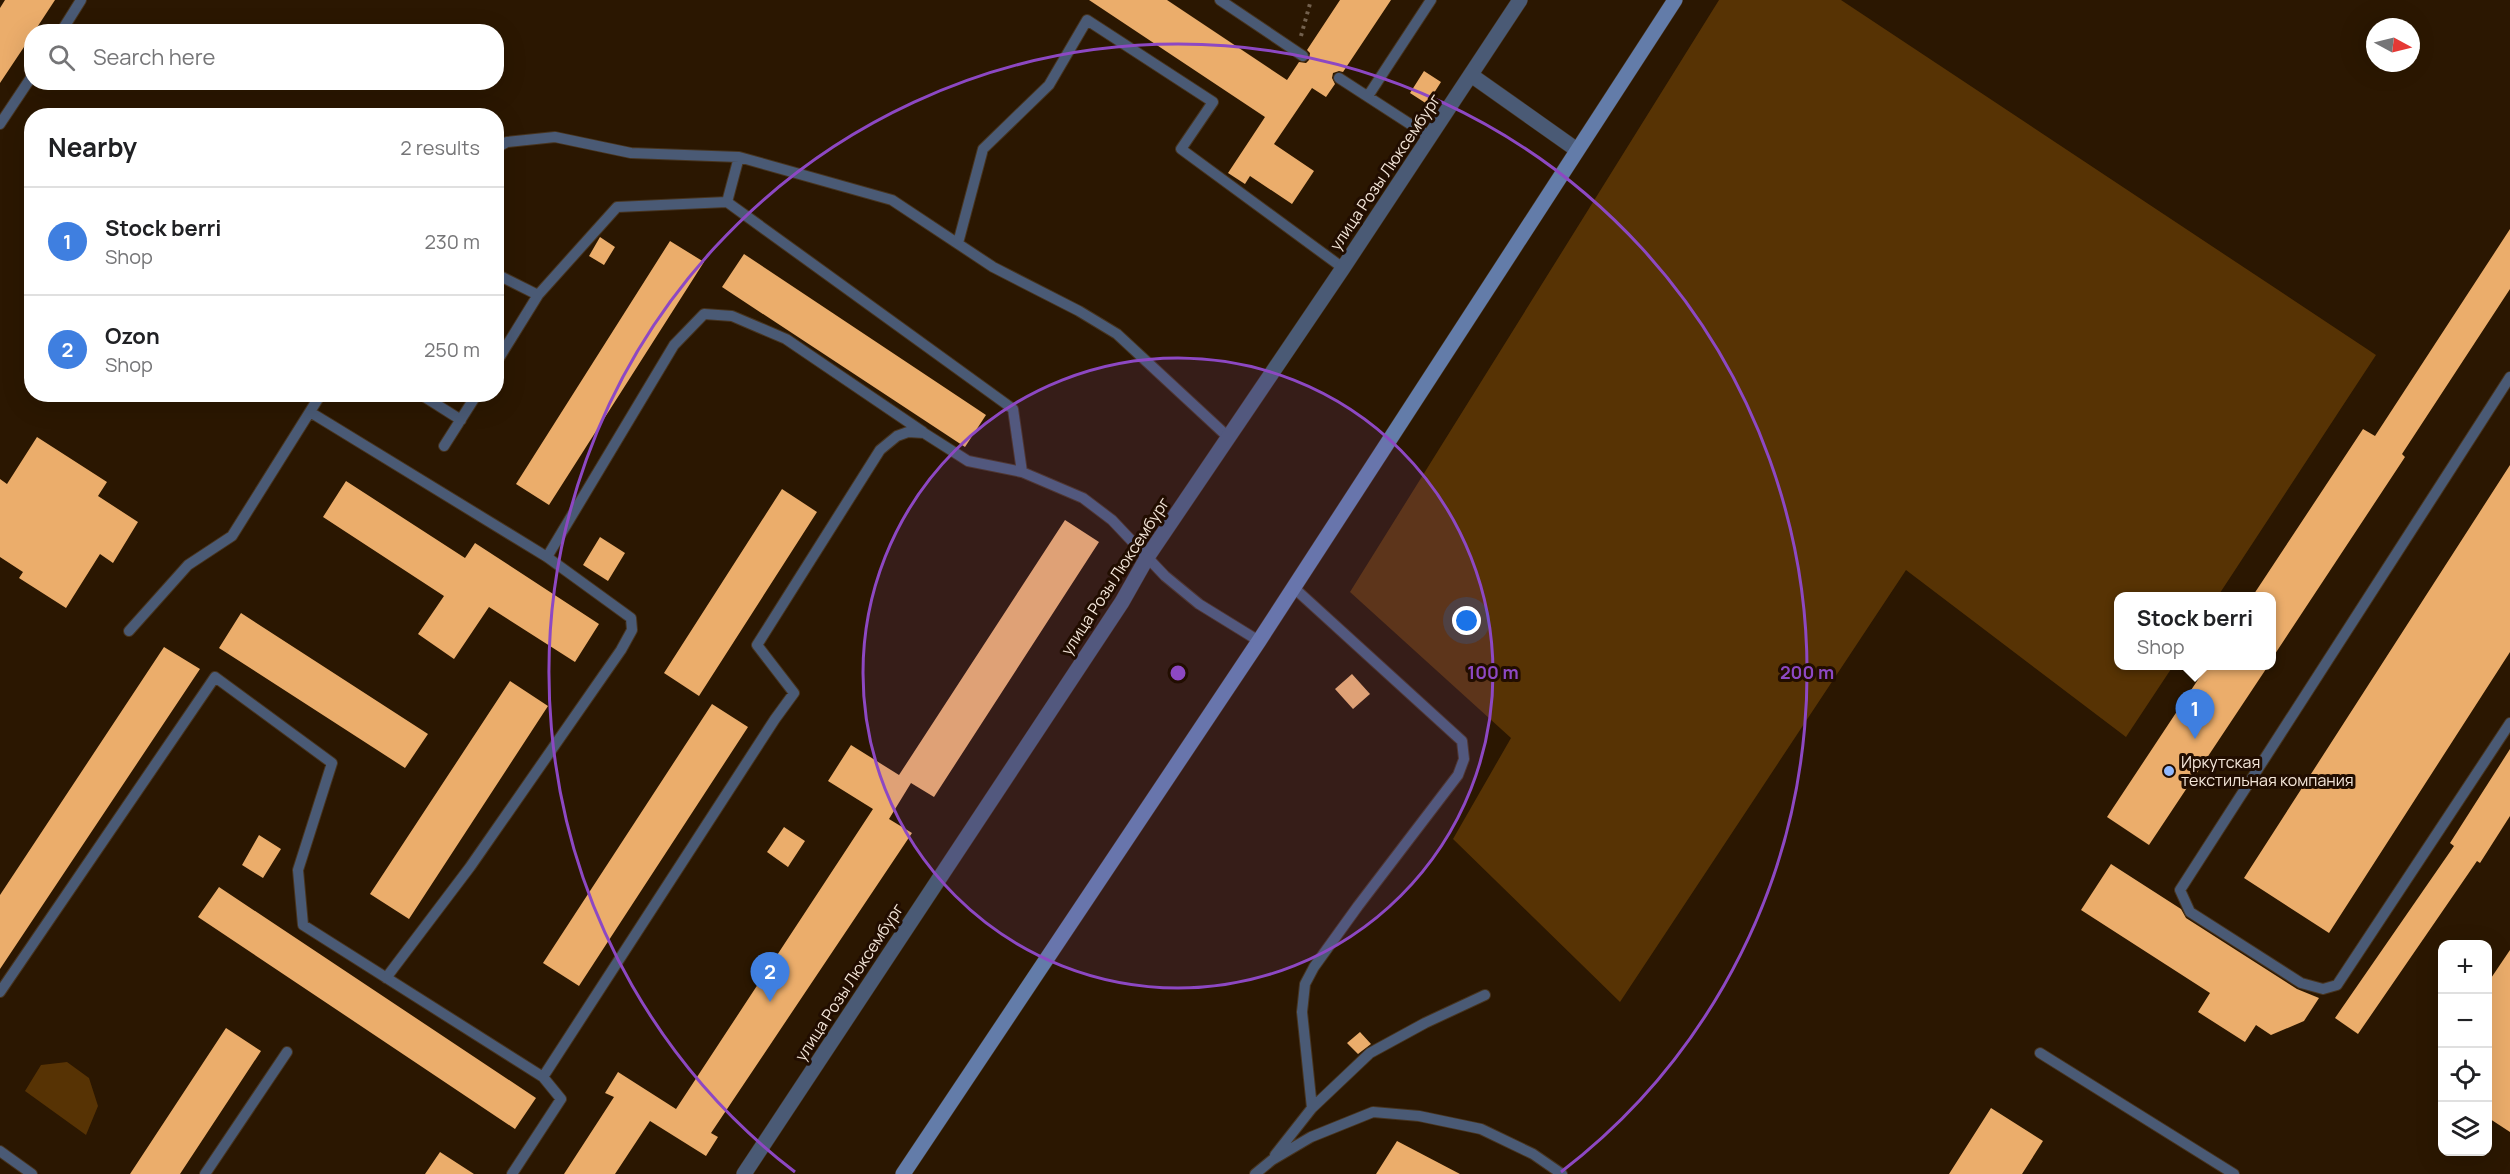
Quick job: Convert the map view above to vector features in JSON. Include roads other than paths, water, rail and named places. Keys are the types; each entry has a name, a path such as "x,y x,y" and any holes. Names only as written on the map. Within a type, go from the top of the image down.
{"main road":[{"path":"903,1174 1259,641 1675,0"}],"street":[{"name":"улица Розы Люксембург","path":"744,1174 1122,602 1148,555 1343,268 1520,0"},
{"path":"1471,75 1577,150"}],"lane":[{"path":"66,24 81,0"},
{"path":"1220,0 1300,54"},
{"path":"1368,96 1431,0"},
{"path":"958,243 982,149 1049,85 1087,20 1213,102 1181,150 1343,268"},
{"path":"1339,78 1430,137"},
{"path":"0,124 24,88"},
{"path":"504,144 555,137 631,153 739,157 892,200 993,267 1079,311 1117,334 1227,436"},
{"path":"727,202 739,157"},
{"path":"504,350 538,295 617,207 727,202 1013,409 1022,472"},
{"path":"504,278 538,295"},
{"path":"547,557 674,345 704,314 732,316 786,339 968,461 1022,472 1083,498 1112,520 1148,555 1165,576 1199,604 1259,641"},
{"path":"2510,377 2180,890 2190,912 2301,983 2324,989 2337,985 2510,723"},
{"path":"129,631 188,565 232,536 316,402"},
{"path":"433,402 461,420"},
{"path":"444,446 472,402"},
{"path":"310,412 547,557 631,618 632,630 621,650 470,867 386,978"},
{"path":"543,1077 794,693 757,645 880,450 897,436 908,432 924,433"},
{"path":"1293,587 1462,741 1464,759 1451,785 1358,906 1314,967 1305,984 1302,1012 1312,1108"},
{"path":"0,992 215,677 332,763 298,870 303,925 543,1077 561,1099 512,1174"},
{"path":"1272,1160 1312,1108 1370,1053 1425,1023 1485,995"},
{"path":"205,1174 286,1052"},
{"path":"2040,1053 2234,1174"},
{"path":"1255,1174 1272,1160 1311,1137 1373,1112 1419,1116 1481,1129 1533,1154 1562,1174"},
{"path":"0,1151 32,1174"}],"place":[{"name":"Stock berri","path":"2195,739"},
{"name":"Иркутская текстильная компания","path":"2169,771"},
{"name":"Ozon","path":"770,1002"}]}
